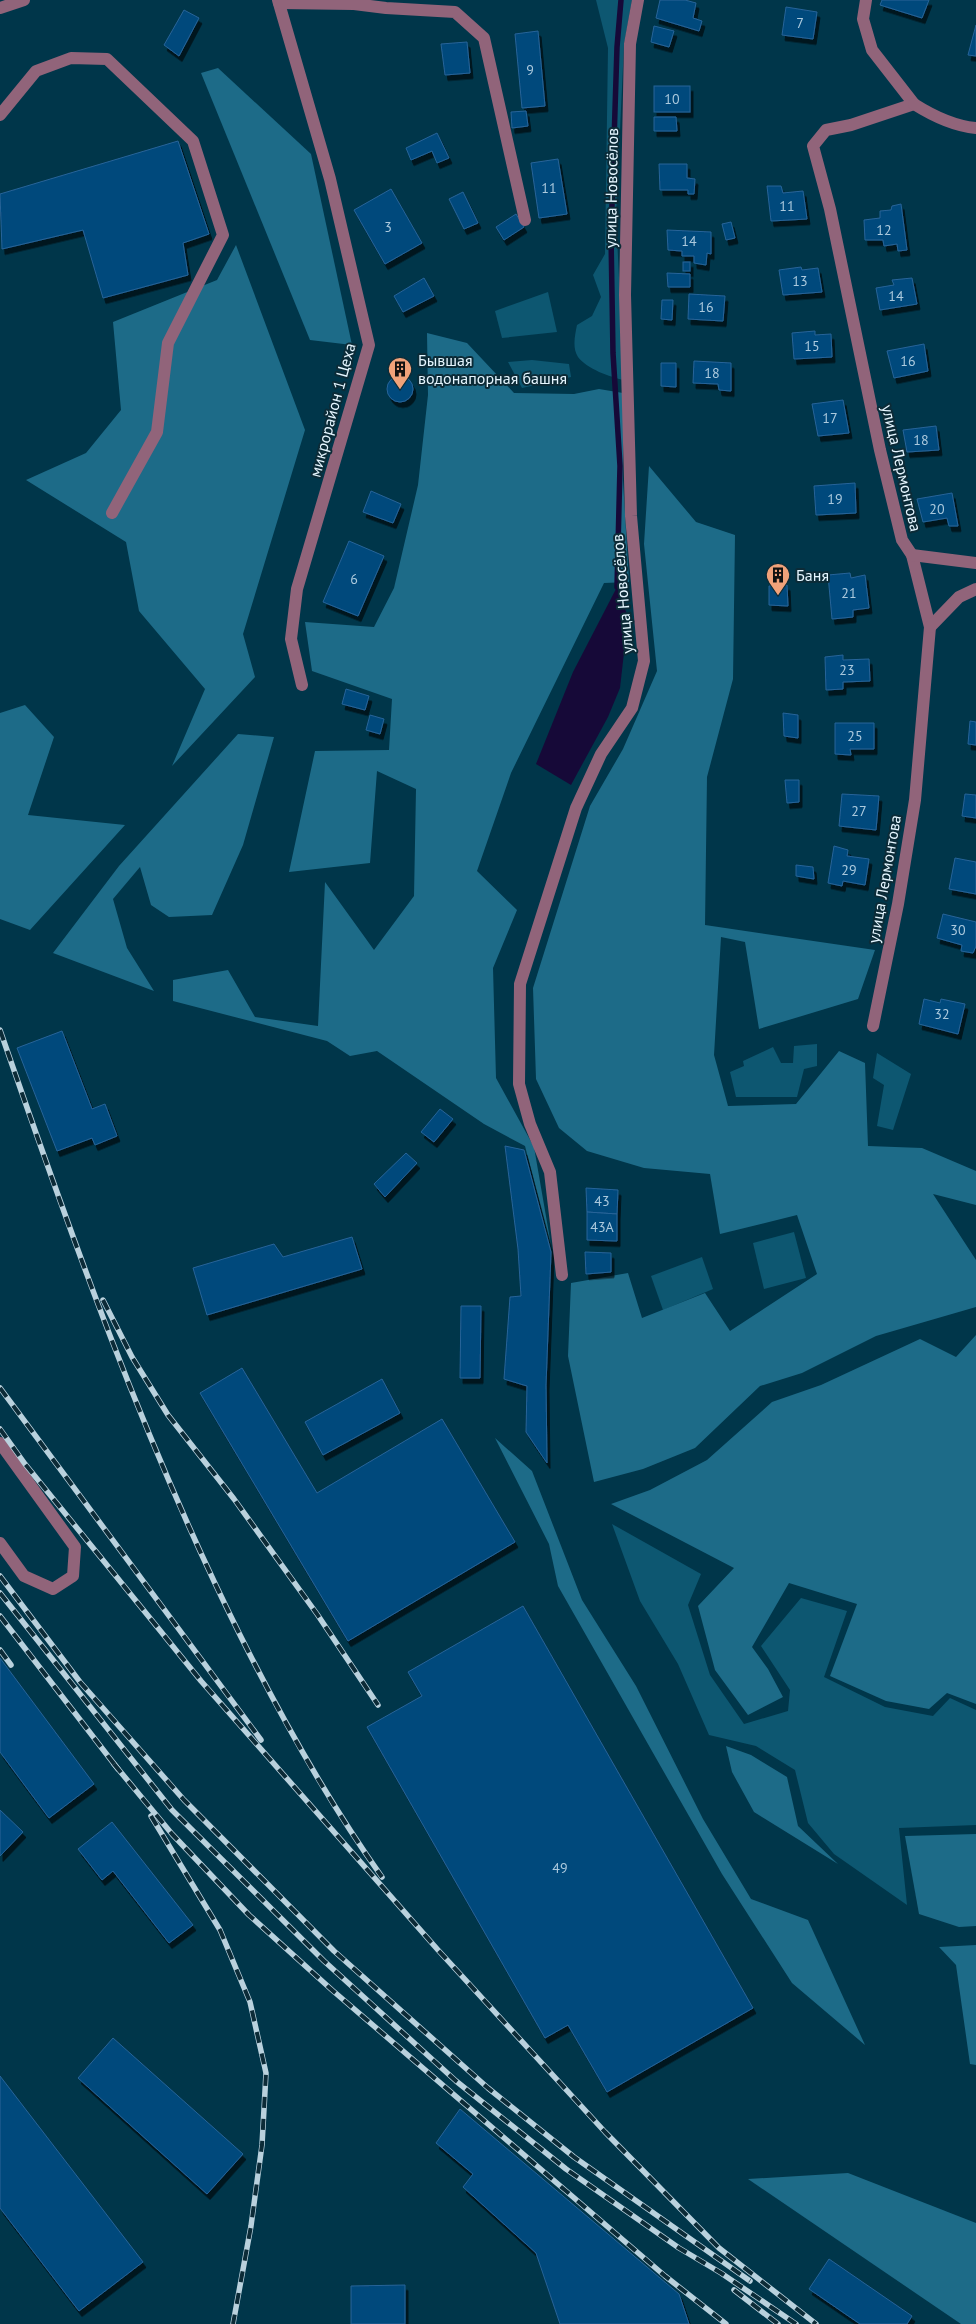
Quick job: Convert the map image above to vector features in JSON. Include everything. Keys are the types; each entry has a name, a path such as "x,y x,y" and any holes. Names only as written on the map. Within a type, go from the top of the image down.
{"street":[{"path":"0,8 24,0"},
{"name":"улица Новосёлов","path":"562,1275 550,1172 530,1124 519,1084 520,984 576,808 601,754 632,708 644,661 631,516 626,295 630,44 638,0"},
{"path":"866,0 863,19 872,50 914,104 938,118 966,127 976,128"},
{"path":"279,2 354,4 455,12 484,38 525,220"},
{"name":"микрорайон 1 Цеха","path":"279,2 330,179 369,345 298,589 291,639 302,685"},
{"path":"0,115 36,71 71,58 108,59 194,141 222,236 168,343 157,432 112,514"},
{"name":"улица Лермонтова","path":"873,1026 898,904 915,800 930,627 912,555 902,540 880,450 830,209 812,146 826,130 851,125 914,104"},
{"path":"912,555 976,563"},
{"path":"930,627 959,597 976,589"},
{"path":"0,1443 75,1547 73,1576 53,1589 24,1576 0,1543"}],"shaded area":[{"path":"596,0 632,0 624,45 616,216 624,380 606,375 587,365 578,357 575,346 577,325 592,316 601,297 593,275 605,254 608,48"},
{"path":"218,68 311,154 352,345 310,340 201,73"},
{"path":"236,245 305,430 243,634 255,677 172,766 205,689 139,611 126,542 26,480 86,453 121,410 113,322 217,280"},
{"path":"548,292 557,332 502,338 495,311"},
{"path":"427,333 467,343 514,393 574,394 599,389 623,393 623,480 629,582 604,583 511,773 477,871 517,910 493,968 496,1078 534,1147 552,1251 525,1146 484,1124 377,1051 350,1056 327,1041 173,1001 173,980 228,970 255,1017 318,1026 325,882 374,950 414,896 416,789 377,771 370,863 289,872 315,751 389,750 392,699 312,671 305,622 374,627 394,588 418,485 428,395"},
{"path":"532,360 569,364 571,377 522,388 508,362"},
{"path":"649,466 696,522 735,535 733,679 707,777 705,925 875,950 858,999 759,1029 745,942 721,937 714,1055 728,1106 796,1104 839,1051 865,1063 868,1146 922,1148 976,1171 976,1205 933,1194 976,1260 976,1307 876,1336 802,1373 760,1386 695,1448 643,1469 594,1482 568,1356 571,1283 628,1273 642,1318 705,1293 730,1331 817,1274 797,1215 720,1234 710,1174 644,1168 587,1151 559,1128 536,1079 533,988 590,806 623,749 657,671 644,544"},
{"path":"617,587 628,617 620,688 608,717 571,785 536,764 573,672"},
{"path":"25,705 54,737 28,815 125,825 30,930 0,919 0,713"},
{"path":"238,734 274,737 243,845 212,915 169,917 151,905 140,867 113,899 127,948 154,991 53,953 119,866"},
{"path":"817,1044 817,1066 804,1069 797,1097 736,1097 730,1072 744,1066 743,1061 773,1047 781,1063 793,1063 794,1046"},
{"path":"877,1053 911,1074 893,1130 877,1126 884,1085 873,1078"},
{"path":"794,1232 806,1278 764,1289 753,1243"},
{"path":"702,1257 713,1289 663,1310 651,1276"},
{"path":"976,1335 976,1704 947,1693 929,1709 886,1701 830,1676 857,1604 789,1583 752,1647 768,1669 783,1697 748,1715 715,1670 698,1606 734,1568 611,1504 650,1490 707,1460 772,1402 821,1385 920,1339 956,1357"},
{"path":"495,1438 532,1471 582,1600 636,1686 703,1819 751,1899 808,1920 865,2045 792,1983 722,1874 558,1586 549,1544"},
{"path":"612,1524 701,1574 688,1605 710,1675 744,1724 788,1711 790,1690 761,1646 801,1598 847,1611 824,1677 885,1707 933,1716 950,1698 976,1710 976,1825 899,1828 907,1905 834,1854 808,1823 795,1770 756,1746 709,1735 678,1664 640,1601"},
{"path":"726,1746 751,1755 787,1777 798,1826 838,1864 754,1812 732,1772"},
{"path":"976,1834 976,1926 959,1927 919,1914 905,1836"},
{"path":"976,1945 976,2065 970,2064 956,1965 939,1947"},
{"path":"848,2173 976,2223 976,2324 961,2324 748,2179"}],"building":[{"path":"660,0 685,0 696,3 693,18 702,21 699,31 656,18"},
{"path":"882,0 929,0 922,18 880,5"},
{"path":"786,7 817,12 813,39 782,35"},
{"path":"184,10 199,18 179,56 164,45"},
{"path":"976,25 976,56 968,55"},
{"path":"654,26 674,31 669,47 651,42"},
{"path":"538,31 545,106 522,108 515,34"},
{"path":"467,42 470,73 445,75 441,44"},
{"path":"654,86 690,86 690,112 654,112"},
{"path":"526,111 528,126 512,128 511,112"},
{"path":"654,117 676,117 677,131 654,131"},
{"path":"437,133 449,158 437,163 432,151 411,160 406,148"},
{"path":"178,141 209,234 183,243 188,275 103,298 83,230 2,249 0,194"},
{"path":"558,159 567,214 539,218 531,163"},
{"path":"659,164 687,164 687,178 695,179 694,194 688,194 688,190 660,190"},
{"path":"767,186 781,186 783,193 803,191 807,219 771,221"},
{"path":"391,189 422,243 385,264 354,210"},
{"path":"463,192 478,223 464,229 449,199"},
{"path":"901,204 907,250 898,251 897,244 884,246 883,240 865,240 864,220 880,218 880,211 891,210 892,206"},
{"path":"516,214 524,227 504,240 496,227"},
{"path":"731,222 735,238 726,240 722,224"},
{"path":"667,230 711,232 711,254 707,253 706,265 694,263 694,256 682,256 682,251 668,250"},
{"path":"683,262 690,262 690,271 683,271"},
{"path":"801,267 802,270 818,268 822,292 783,295 779,270"},
{"path":"667,273 690,274 690,287 668,287"},
{"path":"424,278 434,296 403,312 394,296"},
{"path":"912,278 917,304 880,310 876,288 894,285 892,280"},
{"path":"689,294 725,296 723,321 688,319"},
{"path":"662,300 673,300 672,320 661,319"},
{"path":"815,331 815,335 831,334 832,357 794,359 792,333"},
{"path":"924,344 928,371 894,378 887,351"},
{"path":"694,361 731,363 731,391 719,390 718,384 693,383"},
{"path":"661,363 676,363 676,387 661,386"},
{"name":"Бывшая водонапорная башня","path":"400,376 409,380 413,389 409,398 400,402 391,398 387,389 391,380"},
{"path":"843,400 849,433 818,436 812,404"},
{"path":"936,426 939,450 907,452 903,430"},
{"path":"855,483 856,513 816,515 814,486"},
{"path":"371,491 401,504 393,523 363,512"},
{"path":"952,493 958,526 949,526 947,518 923,522 917,499"},
{"path":"349,541 384,556 358,616 323,602"},
{"path":"850,573 851,578 865,575 869,608 853,610 853,617 832,619 828,575"},
{"name":"Баня","path":"787,585 788,606 769,605 769,586"},
{"path":"843,655 843,660 869,659 870,681 843,682 843,689 826,690 825,657"},
{"path":"346,689 369,696 365,710 342,704"},
{"path":"783,713 798,715 798,738 784,736"},
{"path":"370,715 384,719 380,734 366,730"},
{"path":"970,721 976,722 976,745 968,744"},
{"path":"835,723 874,723 874,749 850,749 851,755 835,754"},
{"path":"785,780 799,780 799,802 787,803"},
{"path":"842,794 879,796 876,830 839,826"},
{"path":"965,794 976,795 976,818 962,816"},
{"path":"834,846 848,850 847,856 869,859 865,885 843,881 842,886 828,883"},
{"path":"955,858 976,862 976,894 949,889"},
{"path":"796,865 813,867 814,879 796,876"},
{"path":"943,914 976,922 976,946 973,953 961,951 962,945 937,938"},
{"path":"924,999 940,1003 941,999 965,1004 958,1034 919,1024"},
{"path":"62,1031 92,1109 105,1104 117,1136 95,1145 92,1138 57,1151 17,1048"},
{"path":"440,1109 453,1119 434,1142 421,1132"},
{"path":"505,1146 524,1150 551,1252 546,1385 547,1463 526,1432 527,1386 504,1379 510,1297 521,1296 518,1249"},
{"path":"406,1153 417,1163 385,1197 374,1184"},
{"path":"586,1188 618,1190 617,1214 587,1212"},
{"path":"587,1212 617,1214 617,1241 587,1240"},
{"path":"352,1237 362,1269 207,1315 193,1268 274,1244 283,1257"},
{"path":"585,1252 611,1253 611,1272 586,1274"},
{"path":"461,1306 481,1306 480,1378 460,1378"},
{"path":"242,1368 317,1493 442,1419 515,1542 348,1641 200,1393"},
{"path":"382,1379 400,1413 323,1455 305,1422"},
{"path":"523,1606 753,2008 607,2092 568,2025 545,2038 367,1727 422,1696 408,1672"},
{"path":"0,1658 94,1784 49,1818 0,1752"},
{"path":"0,1810 23,1832 0,1856"},
{"path":"112,1822 193,1925 169,1943 113,1871 102,1880 78,1849"},
{"path":"113,2038 243,2154 207,2194 78,2078"},
{"path":"0,2076 143,2262 79,2311 0,2208"},
{"path":"460,2109 679,2294 689,2324 560,2324 536,2253 463,2187 473,2174 436,2143"},
{"path":"829,2259 912,2316 907,2324 860,2324 809,2289"},
{"path":"405,2285 405,2324 351,2324 351,2286"}],"waterway":[{"path":"617,587 620,466 613,353 611,236 617,47 621,0"}],"railway":[{"path":"0,1030 110,1336 140,1412 205,1561 240,1635 289,1728 324,1789 382,1877"},
{"path":"103,1300 132,1357 168,1415 234,1499 317,1614 378,1705"},
{"path":"0,1388 261,1740"},
{"path":"0,1429 25,1464 201,1681 438,1950 605,2132 719,2248 816,2324"},
{"path":"0,1576 80,1682 184,1800 334,1951 488,2088 574,2157 750,2281"},
{"path":"0,1593 172,1810 324,1961 456,2081 566,2169 679,2248 721,2273 796,2324"},
{"path":"0,1616 118,1769"},
{"path":"0,1650 11,1665"},
{"path":"114,1764 172,1834 249,1915 332,1990 665,2276 726,2324"},
{"path":"151,1816 220,1930 250,2002 266,2073 262,2145 251,2226 233,2324"},
{"path":"734,2290 778,2324"}],"place":[{"name":"Бывшая водонапорная башня","path":"400,390"},
{"name":"Баня","path":"778,596"}]}
